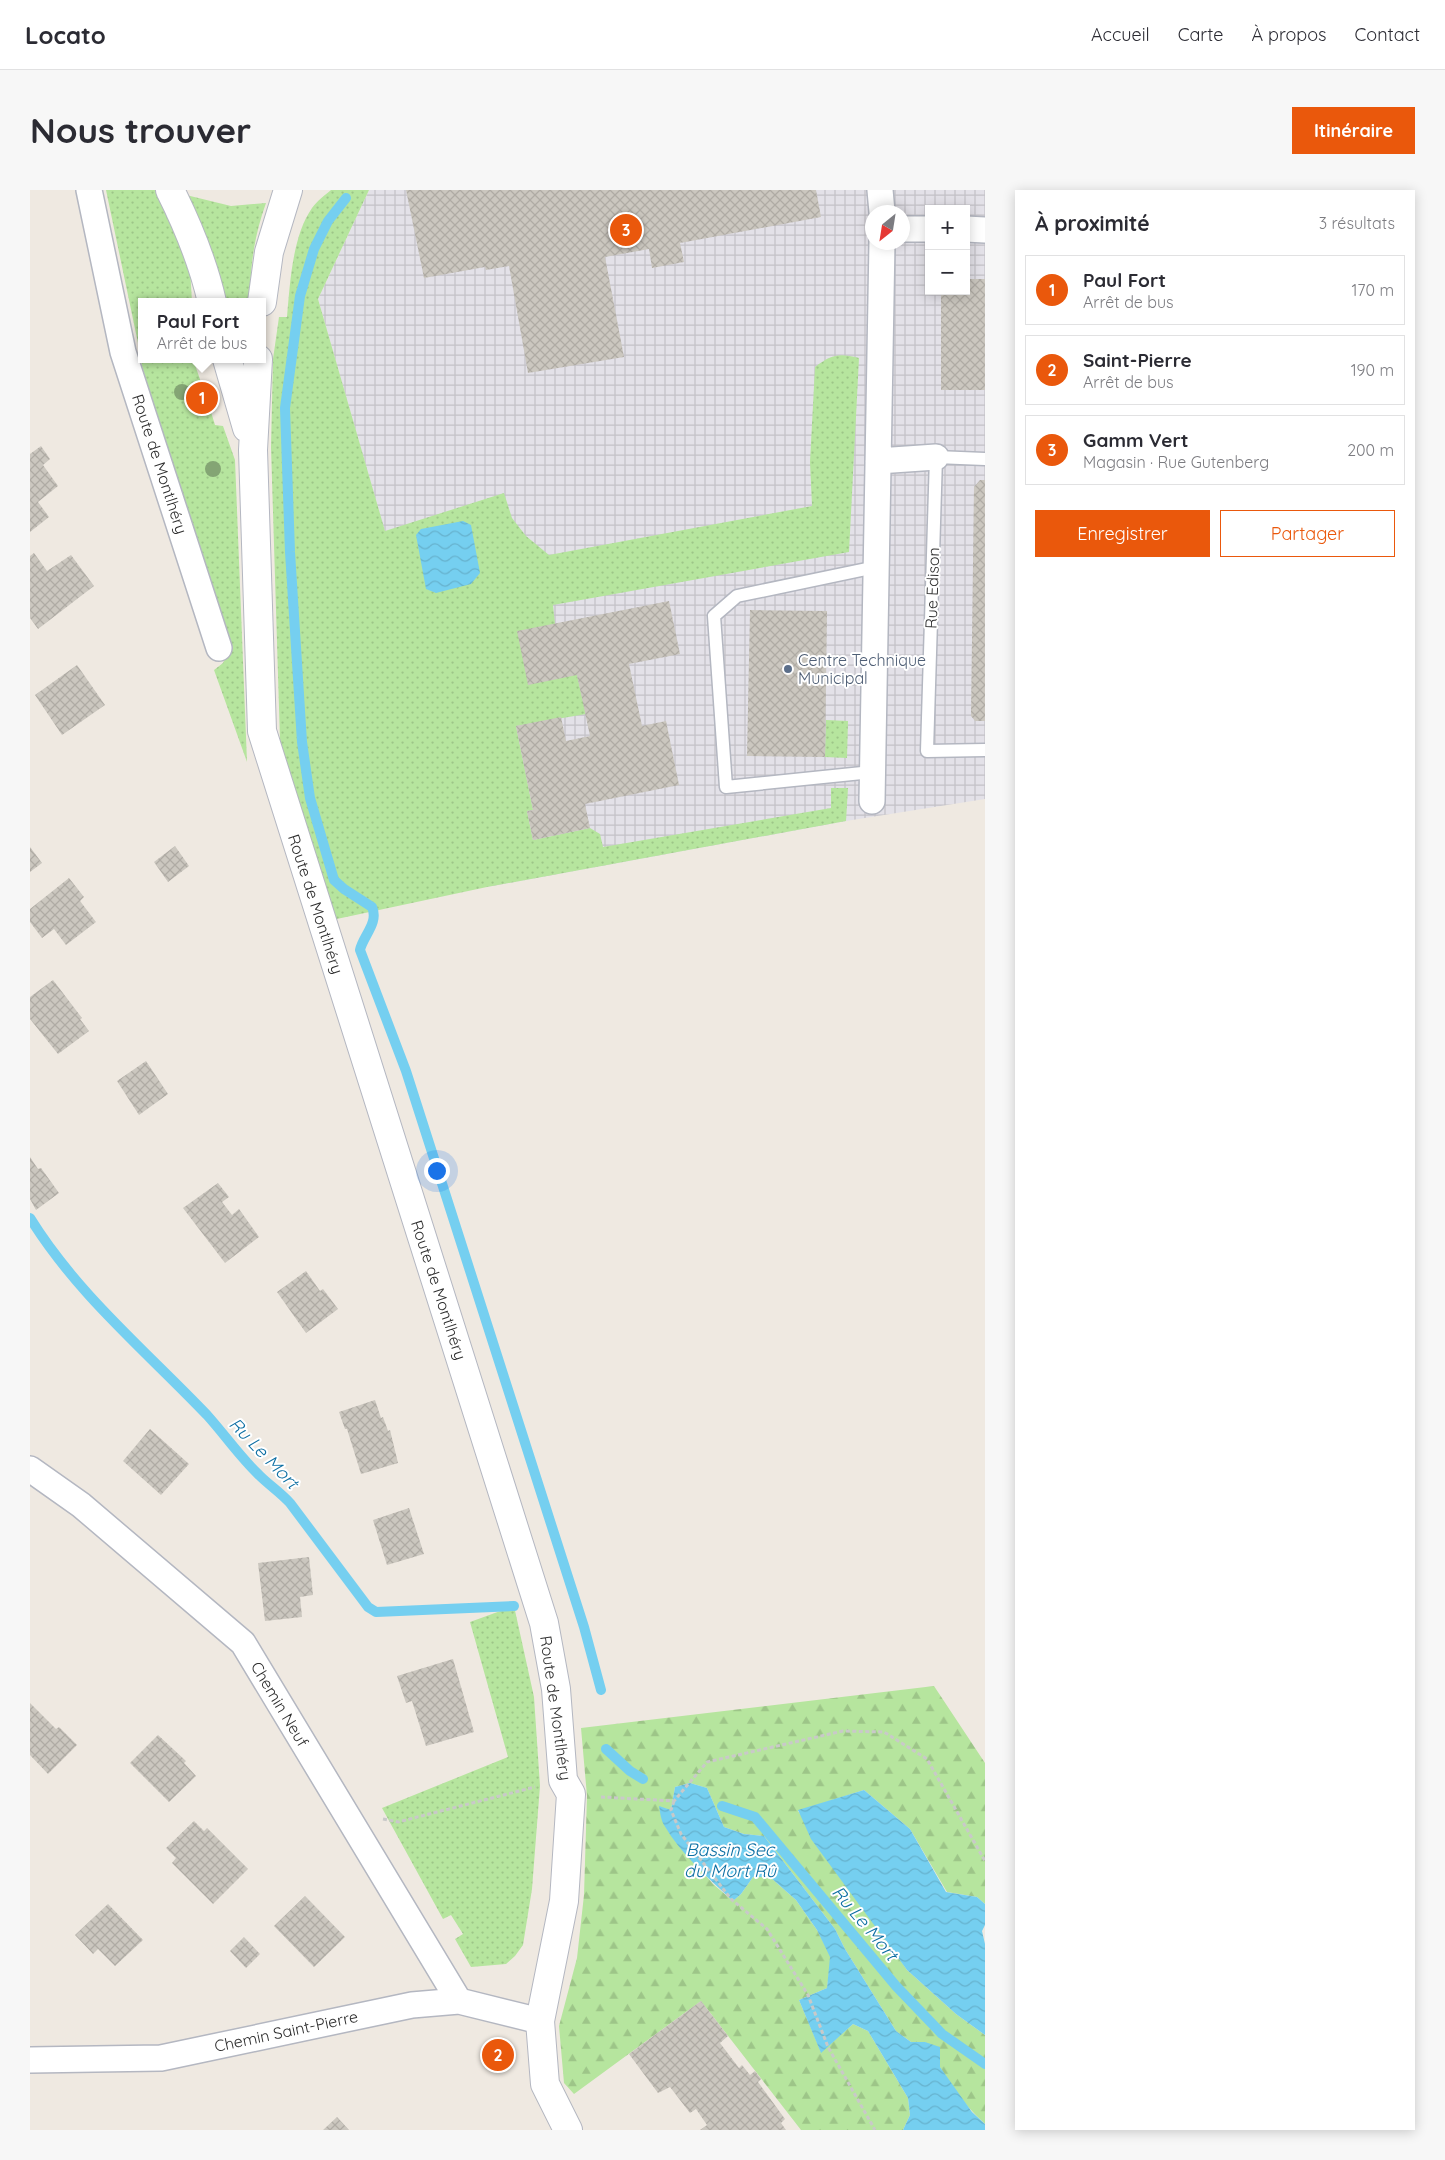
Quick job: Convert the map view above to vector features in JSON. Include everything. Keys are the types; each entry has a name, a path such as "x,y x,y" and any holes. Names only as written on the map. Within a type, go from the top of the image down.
{"main road":[{"path":"170,190 189,228 205,272 211,298"},
{"path":"263,298 269,252 288,190"},
{"name":"Route de Montlhéry","path":"229,363 253,450"},
{"name":"Route de Montlhéry","path":"258,363 253,450 262,731 544,1623 556,1688 563,1780 571,1794 564,1900 540,2021 545,2084 568,2130"}],"street":[{"name":"Route de Montlhéry","path":"89,190 123,352 219,648"},
{"path":"880,190 881,205"},
{"path":"910,229 925,229"},
{"path":"970,229 985,230"},
{"path":"872,801 882,250"},
{"path":"878,461 936,457"},
{"name":"Chemin Neuf","path":"30,1469 81,1505 243,1643 459,2001"},
{"name":"Chemin Saint-Pierre","path":"30,2060 161,2058 412,2005 459,2001 540,2021"}],"lane":[{"path":"936,457 985,459"},
{"name":"Rue Edison","path":"936,457 927,751 985,750"},
{"path":"872,772 726,786 714,616 738,596 876,567"}],"path":[{"path":"875,2130 828,2047 808,1996 768,1929 732,1899 681,1834 671,1810 674,1801 707,1762 843,1731 884,1732 927,1759 985,1860"},
{"path":"344,1809 398,1822 563,1780"},
{"path":"613,1798 674,1801"}],"shaded area":[{"path":"369,190 985,190 985,799 846,821 487,887 318,299"}],"green space":[{"path":"106,190 155,190 165,202 190,268 192,298 138,298 138,343"},
{"path":"331,190 369,190 318,299 385,531 504,493 512,518 526,536 549,555 812,506 810,462 815,367 831,357 846,355 859,358 849,552 553,605 555,624 577,675 586,714 516,726 533,810 527,811 533,840 590,828 600,834 603,847 831,808 831,788 848,788 846,821 487,887 332,920 304,836 280,740 271,447 273,359 279,317 287,317 293,261 305,220 314,205"},
{"path":"182,194 231,206 266,203 258,227 253,252 250,298 220,298"},
{"path":"141,363 194,363 203,388 197,390 204,414 211,412 215,425 223,426 235,460 247,762 214,670 223,663 228,652 170,465"},
{"path":"826,720 848,721 847,758 825,757"},
{"path":"514,1606 534,1697 540,1786 532,1889 523,1945 515,1956 506,1964 471,1967 455,1939 463,1934 451,1915 443,1919 382,1808 508,1757 470,1622"},
{"path":"934,1686 985,1763 985,1904 977,1897 947,1892 910,1829 864,1790 798,1811 907,1970 956,2014 985,2035 985,2124 967,2106 925,2042 911,2042 896,2031 845,1949 835,1929 764,1836 744,1834 724,1827 707,1788 690,1783 675,1787 671,1810 659,1807 687,1854 713,1884 733,1901 741,1894 753,1877 770,1877 796,1900 817,1930 831,1957 827,1988 799,2000 821,2052 853,2024 868,2031 908,2098 910,2115 903,2130 801,2130 701,2001 574,2094 564,2083 559,2026 577,1958 584,1895 587,1796 581,1728"}],"water":[{"path":"463,521 471,525 480,573 471,584 436,593 426,589 416,535 421,529"},
{"name":"Bassin Sec du Mort Rû","path":"690,1783 707,1788 724,1827 744,1834 764,1836 835,1929 845,1949 896,2031 911,2042 925,2042 940,2047 940,2067 972,2112 985,2124 985,2130 903,2130 910,2115 908,2098 868,2031 853,2024 821,2053 799,2000 827,1988 830,1957 817,1930 796,1900 770,1877 753,1877 741,1894 733,1901 687,1856 664,1825 659,1806 671,1810 675,1787"},
{"name":"Bassin Sec du Mort Rû","path":"864,1790 910,1829 946,1892 977,1897 985,1904 985,1925 982,1931 985,1944 985,2035 956,2014 907,1970 811,1839 798,1810"}],"building":[{"path":"406,190 816,190 821,217 680,243 684,262 652,268 649,249 605,257 624,357 528,373 509,266 486,270 485,267 424,278"},
{"path":"970,279 985,279 985,390 941,390 941,295 970,295"},
{"path":"41,446 50,459 43,465 58,486 38,502 49,517 30,532 30,454"},
{"path":"980,480 985,480 985,721 975,721 971,716 974,487"},
{"path":"34,553 47,571 71,555 94,586 38,629 30,618 30,556"},
{"path":"669,601 680,654 629,664 642,726 666,721 679,785 585,804 590,828 533,840 527,811 533,810 516,726 561,717 566,741 590,736 577,675 528,685 517,631"},
{"name":"Centre Technique Municipal","path":"750,610 827,611 825,757 747,756"},
{"path":"77,665 105,705 62,735 35,695"},
{"path":"175,846 189,866 168,882 154,862"},
{"path":"30,847 42,863 30,872"},
{"path":"69,878 84,897 80,901 96,922 66,945 54,929 42,938 30,922 30,909"},
{"path":"53,980 82,1018 80,1019 89,1031 58,1054 30,1019 30,997"},
{"path":"146,1061 168,1094 139,1115 117,1081"},
{"path":"30,1157 38,1169 41,1168 59,1193 36,1210 30,1199"},
{"path":"218,1183 229,1197 222,1202 232,1215 239,1209 259,1237 225,1263 183,1208"},
{"path":"306,1271 320,1291 323,1289 338,1309 306,1333 277,1292"},
{"path":"375,1400 381,1418 383,1417 388,1431 390,1430 398,1463 361,1474 347,1429 345,1429 339,1412"},
{"path":"150,1429 189,1464 161,1495 123,1461"},
{"path":"409,1508 424,1554 387,1565 373,1520"},
{"path":"309,1557 313,1595 300,1597 302,1617 265,1621 258,1563"},
{"path":"453,1659 474,1732 426,1746 412,1701 406,1703 397,1676"},
{"path":"30,1703 56,1729 59,1727 77,1745 48,1774 30,1755"},
{"path":"158,1735 186,1761 184,1763 196,1776 169,1802 130,1763"},
{"path":"194,1821 204,1831 207,1828 248,1869 213,1904 172,1863 176,1858 166,1848"},
{"path":"305,1896 345,1937 314,1967 274,1926"},
{"path":"108,1904 143,1940 115,1966 98,1949 93,1954 75,1935"},
{"path":"244,1937 260,1954 246,1968 230,1951"},
{"path":"701,2001 728,2036 720,2043 739,2068 742,2065 750,2075 755,2071 761,2079 758,2082 785,2119 781,2123 786,2130 700,2130 707,2125 696,2109 690,2113 670,2087 658,2093 629,2054"},
{"path":"488,2050 498,2066 491,2070 481,2055"},
{"path":"337,2117 349,2130 323,2130"}],"waterway":[{"path":"346,198 328,221 314,249 300,296 285,408 290,552 302,742 310,798 334,880 344,889 372,907 374,913 372,924 360,950 406,1071 584,1627 601,1690"},
{"name":"Ru Le Mort","path":"30,1218 69,1272 91,1297 207,1415 252,1468 290,1503 368,1607 376,1612 514,1606"},
{"name":"Ru Le Mort","path":"606,1749 630,1771 643,1779"},
{"name":"Ru Le Mort","path":"722,1806 755,1817 896,1986 942,2034 985,2064"}],"place":[{"name":"Gamm Vert","path":"626,230"},
{"name":"Paul Fort","path":"202,398"},
{"name":"Centre Technique Municipal","path":"788,669"},
{"name":"Saint-Pierre","path":"498,2055"}]}
